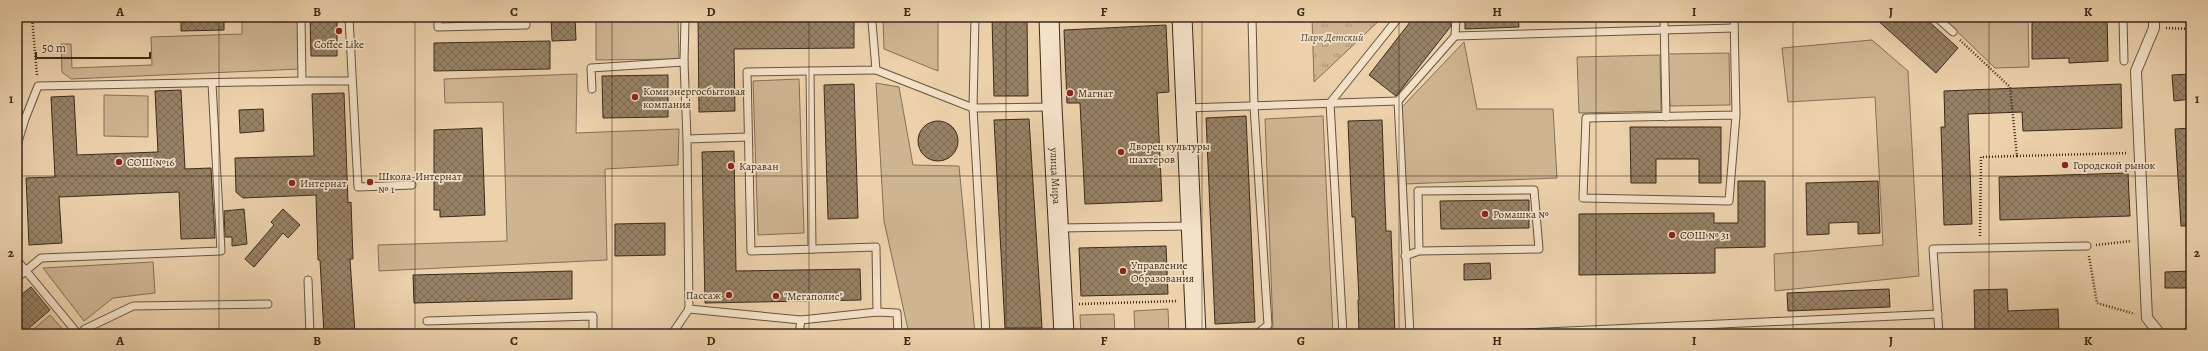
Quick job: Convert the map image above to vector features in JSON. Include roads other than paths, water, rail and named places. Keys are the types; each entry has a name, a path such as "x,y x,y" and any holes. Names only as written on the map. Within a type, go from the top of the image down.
{"main road":[{"name":"улица Мира","path":"1049,17 1052,107 1064,334"},
{"path":"1182,17 1196,334"}],"street":[{"path":"2154,17 2154,28 2136,71 2147,318 2160,334"}],"lane":[{"path":"301,17 302,81"},
{"path":"349,17 358,187 412,185"},
{"path":"438,17 438,26 526,25 526,17"},
{"path":"672,334 689,309 687,139 684,62 685,17"},
{"path":"975,17 973,108 986,334"},
{"path":"1252,17 1254,106 1268,325 1257,334"},
{"path":"1343,334 1330,103 1399,17"},
{"path":"1410,334 1398,101 1455,36 1456,17"},
{"path":"1664,17 1666,117"},
{"path":"1734,17 1736,115 1729,201 1583,198 1586,118 1736,115"},
{"path":"1936,17 1953,32"},
{"path":"2123,17 2124,61"},
{"path":"872,22 876,70"},
{"path":"1455,36 1734,28"},
{"path":"592,89 591,68 684,62"},
{"path":"877,312 876,247 752,251 746,72 876,70 973,108 1052,107"},
{"path":"810,71 812,249"},
{"path":"17,145 38,86 352,81"},
{"path":"17,278 41,258 221,251 212,83"},
{"path":"1186,108 1398,101"},
{"path":"687,139 748,137"},
{"path":"1405,256 1420,251 1539,249 1534,190 1418,191 1420,251"},
{"path":"1059,228 1191,226"},
{"path":"1939,334 1934,249 2087,246"},
{"path":"17,260 79,334 85,329 133,306 268,304"},
{"path":"308,280 310,334"},
{"path":"689,309 801,320 877,312 896,313 898,334"},
{"path":"1505,334 1576,332 1938,314"},
{"path":"427,321 593,316 593,334"},
{"path":"799,334 801,320"},
{"path":"1681,326 1681,334"},
{"path":"2186,334 2191,328"}],"place":[{"name":"Coffee Like","path":"339,31"},
{"name":"Магнат","path":"1070,93"},
{"name":"Комиэнергосбытовая компания","path":"635,97"},
{"name":"Дворец культуры шахтёров","path":"1121,152"},
{"name":"СОШ №16","path":"119,162"},
{"name":"Городской рынок","path":"2065,165"},
{"name":"Караван","path":"731,166"},
{"name":"Школа-Интернат № 1","path":"370,182"},
{"name":"Интернат","path":"292,183"},
{"name":"Ромашка №","path":"1485,214"},
{"name":"СОШ № 31","path":"1672,235"},
{"name":"Управление Образования","path":"1123,271"},
{"name":"Пассаж","path":"729,295"},
{"name":"\"Мегаполис\"","path":"776,296"}],"park label":[{"name":"Парк Детский","path":"1332,37"}]}
